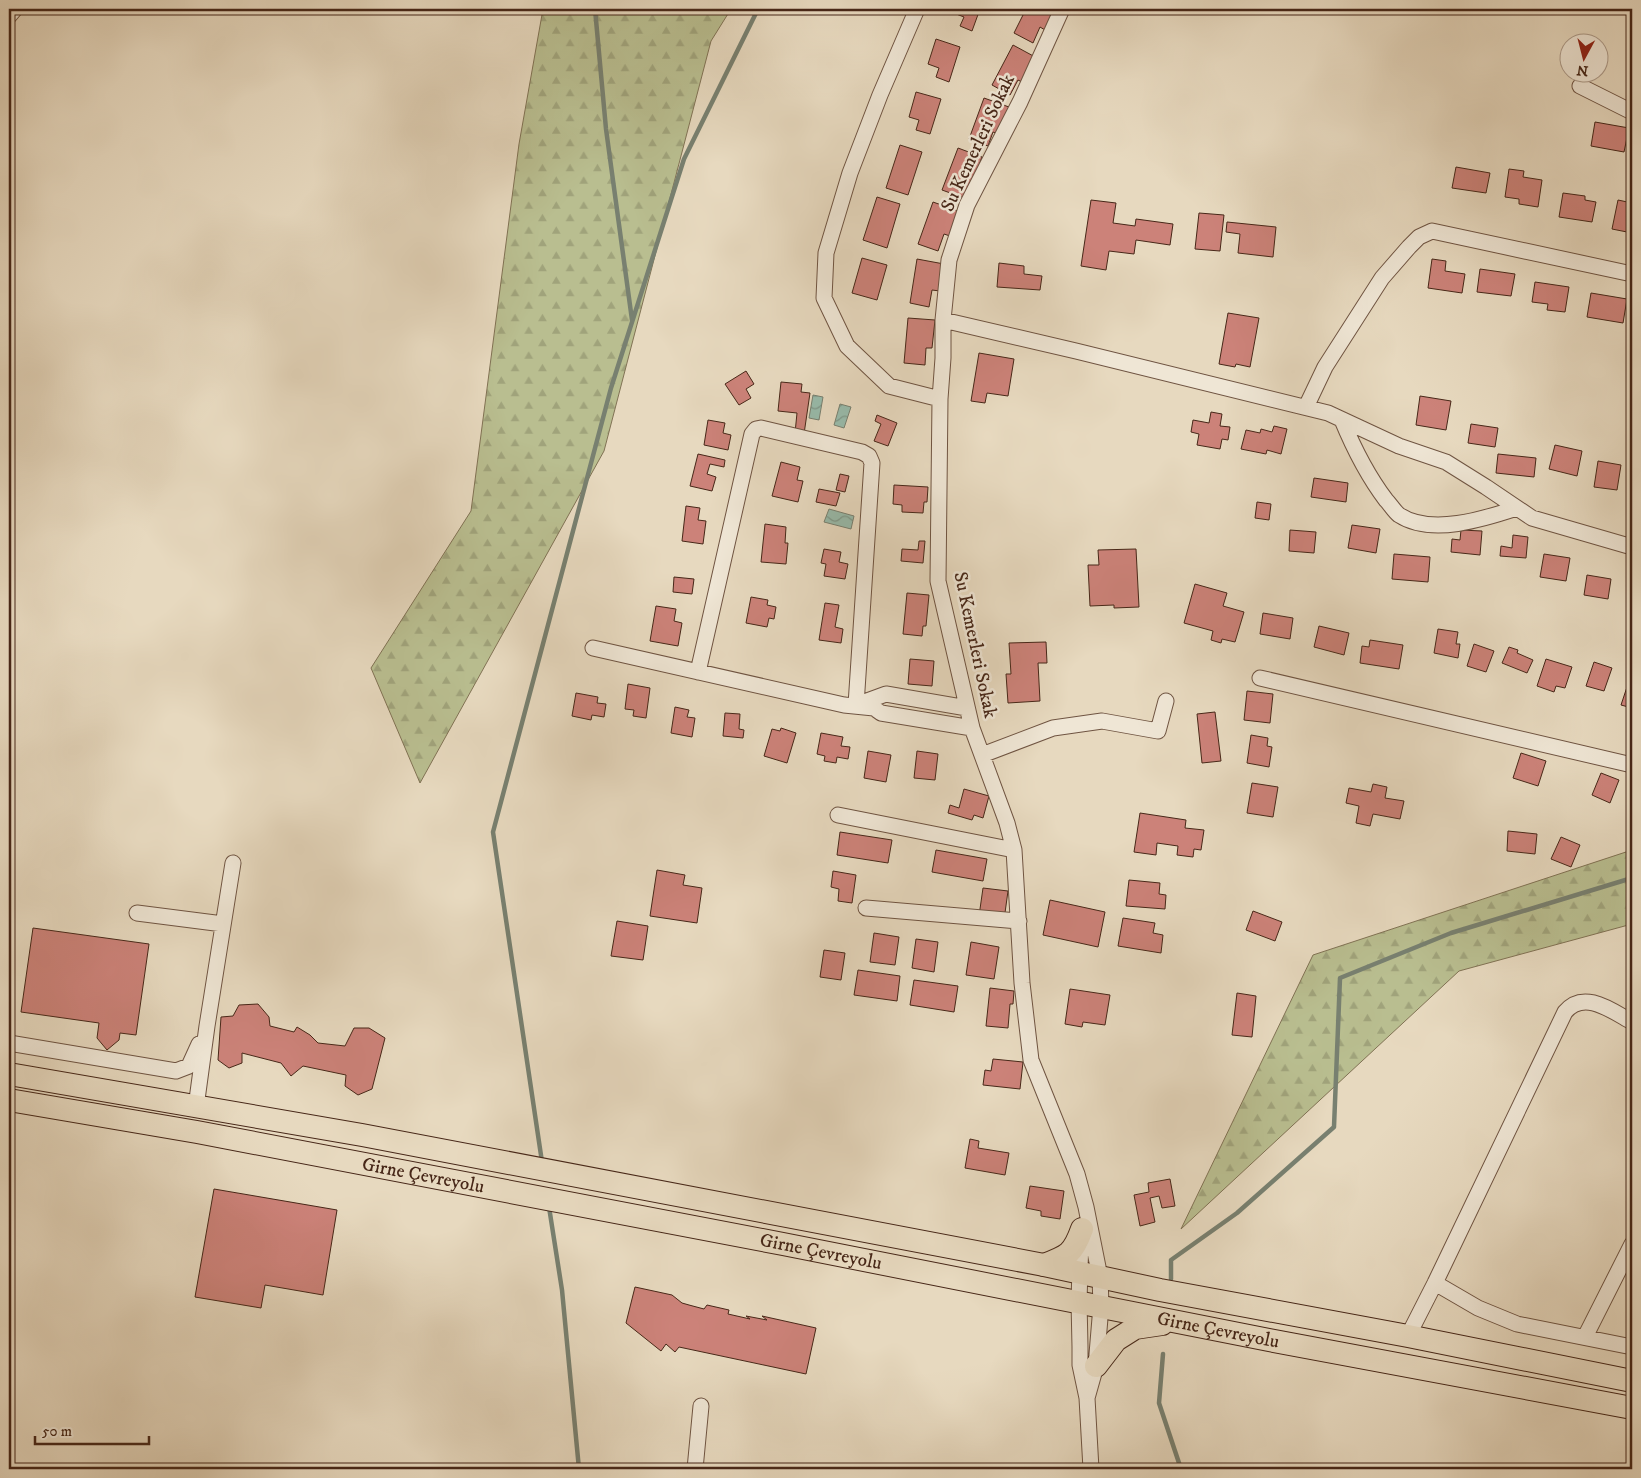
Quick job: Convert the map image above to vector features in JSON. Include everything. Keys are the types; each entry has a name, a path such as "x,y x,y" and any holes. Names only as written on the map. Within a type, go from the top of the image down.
{"highway":[{"name":"Girne Çevreyolu","path":"9,1074 362,1135 1044,1265 1160,1290 1408,1336 1632,1381"},
{"name":"Girne Çevreyolu","path":"9,1100 197,1132 1632,1408"},
{"path":"1044,1265 1065,1258 1076,1245 1082,1229"},
{"path":"1096,1366 1116,1340 1135,1328 1178,1322"}],"street":[{"path":"9,16 15,9"},
{"path":"917,9 880,94 850,173 826,253 824,298 847,346 889,386 940,399"},
{"name":"Su Kemerleri Sokak","path":"1062,9 1020,102 967,205 949,260 943,320 940,399 938,581 972,728 1007,823 1014,850 1022,982 1031,1060 1077,1174 1086,1207 1090,1275"},
{"path":"1580,86 1632,112"},
{"path":"1306,407 1325,367 1382,278 1409,246 1424,234 1432,231 1632,274"},
{"path":"943,320 1328,413 1399,446 1446,462 1486,486 1532,518 1632,547"},
{"path":"1342,420 1354,449 1372,482 1398,514 1419,523 1437,525 1480,520 1517,508"},
{"path":"698,672 752,434 756,429 760,428 862,452 868,456 872,463 856,705"},
{"path":"593,648 844,705 874,708 881,713 972,728"},
{"path":"1260,678 1632,765"},
{"path":"856,705 886,694 967,708"},
{"path":"982,755 1053,728 1102,721 1158,730 1166,701"},
{"path":"838,815 1014,850"},
{"path":"196,1107 233,863"},
{"path":"866,908 1019,921"},
{"path":"137,913 223,924"},
{"path":"1408,1336 1565,1012 1570,1006 1578,1002 1589,1001 1632,1022"},
{"path":"9,1043 176,1071 190,1066 207,1026"},
{"path":"1086,1207 1082,1229 1090,1275 1101,1306 1096,1366 1087,1398"},
{"path":"1585,1337 1632,1244"},
{"path":"1090,1275 1079,1301 1080,1365 1087,1398 1091,1469"},
{"path":"1435,1283 1478,1308 1517,1324 1632,1347"},
{"path":"695,1469 701,1406"}],"green space":[{"path":"543,9 731,9 711,41 604,451 420,783 371,668 471,511 519,144"},
{"path":"1632,850 1632,924 1459,971 1181,1229 1313,955"}],"water":[{"path":"813,395 823,397 819,420 809,418"},
{"path":"840,404 851,407 844,428 834,425"},
{"path":"829,509 854,516 851,529 824,522"}],"building":[{"path":"953,9 980,9 972,31 960,26 964,17 951,12"},
{"path":"1026,9 1055,10 1045,30 1040,27 1033,43 1014,33"},
{"path":"936,39 960,47 949,82 936,77 939,68 928,64"},
{"path":"1013,45 1037,58 1024,83 1018,80 1010,95 992,85"},
{"path":"916,92 941,99 930,134 916,130 919,120 909,117"},
{"path":"984,98 1009,107 999,134 993,132 988,146 969,139"},
{"path":"1595,122 1629,128 1624,152 1591,146"},
{"path":"900,145 922,152 908,195 886,188"},
{"path":"958,148 982,157 967,199 942,190"},
{"path":"1456,167 1490,173 1486,193 1452,188"},
{"path":"1509,169 1524,171 1523,177 1542,180 1538,207 1519,204 1519,199 1505,197"},
{"path":"1563,193 1585,196 1585,200 1596,202 1592,222 1559,217"},
{"path":"877,197 900,204 887,248 863,240"},
{"path":"1091,200 1116,203 1113,223 1135,226 1136,219 1173,224 1170,245 1136,240 1134,254 1109,251 1106,270 1081,266"},
{"path":"1618,200 1632,203 1632,233 1612,229"},
{"path":"933,202 958,211 950,236 944,234 938,251 918,244"},
{"path":"1199,213 1224,215 1220,251 1195,249"},
{"path":"1227,222 1276,227 1273,257 1238,253 1240,234 1226,232"},
{"path":"862,258 887,265 877,300 852,293"},
{"path":"917,259 944,264 940,291 932,290 929,307 910,303"},
{"path":"1432,259 1446,261 1445,271 1465,274 1462,293 1428,288"},
{"path":"999,263 1024,266 1024,274 1042,276 1040,290 997,287"},
{"path":"1480,269 1515,274 1511,296 1477,292"},
{"path":"1535,282 1569,287 1565,312 1547,310 1548,304 1532,302"},
{"path":"1591,293 1627,299 1623,323 1587,317"},
{"path":"1228,313 1259,318 1250,367 1236,364 1235,367 1219,364"},
{"path":"908,318 935,320 932,348 926,348 925,365 904,363"},
{"path":"979,353 1014,359 1008,396 987,393 985,403 971,401"},
{"path":"746,371 754,384 746,389 751,398 739,405 725,384"},
{"path":"781,382 802,384 801,392 810,393 804,434 795,433 797,413 778,411"},
{"path":"1420,396 1451,401 1446,430 1416,425"},
{"path":"1211,412 1222,414 1220,426 1230,427 1228,440 1222,439 1220,449 1197,445 1199,434 1191,432 1193,420 1209,423"},
{"path":"877,415 897,423 888,446 874,441 881,424 875,421"},
{"path":"708,420 725,423 723,433 731,435 728,450 704,445"},
{"path":"1471,424 1498,428 1495,447 1468,443"},
{"path":"1274,426 1287,429 1281,454 1267,450 1266,454 1241,449 1246,430 1260,433 1261,429 1272,432"},
{"path":"1555,445 1582,451 1577,476 1549,469"},
{"path":"698,454 725,460 724,467 710,464 707,474 716,477 712,491 690,486"},
{"path":"1498,454 1536,458 1534,477 1496,473"},
{"path":"1598,461 1621,465 1617,490 1594,487"},
{"path":"781,462 800,467 797,480 803,481 798,502 772,496"},
{"path":"1630,468 1632,469 1632,487 1628,486"},
{"path":"840,474 849,476 845,492 836,490"},
{"path":"1314,478 1348,483 1346,502 1311,497"},
{"path":"894,485 928,487 927,502 924,502 923,513 902,512 902,505 893,504"},
{"path":"819,489 840,493 836,506 816,502"},
{"path":"1257,502 1271,504 1269,520 1255,518"},
{"path":"686,506 700,508 698,520 706,521 703,544 682,541"},
{"path":"765,524 786,527 785,543 788,543 786,564 761,562"},
{"path":"1352,525 1380,529 1376,553 1348,548"},
{"path":"1290,530 1316,532 1314,553 1289,551"},
{"path":"1461,530 1482,531 1480,555 1451,552 1452,539 1460,540"},
{"path":"1513,535 1528,537 1526,558 1500,556 1501,546 1512,548"},
{"path":"919,541 925,541 923,563 901,561 902,549 918,550"},
{"path":"824,549 841,552 839,562 848,564 845,579 824,576 826,564 821,563"},
{"path":"1136,549 1139,607 1114,608 1114,605 1090,606 1088,565 1099,565 1098,550"},
{"path":"1394,554 1430,557 1428,582 1392,579"},
{"path":"1544,554 1570,558 1566,581 1540,577"},
{"path":"1587,575 1611,579 1608,599 1584,595"},
{"path":"674,577 694,579 692,594 673,592"},
{"path":"1195,584 1227,593 1223,606 1244,612 1235,642 1222,639 1221,643 1211,640 1213,631 1184,623"},
{"path":"907,593 929,595 926,626 923,626 922,636 903,634"},
{"path":"751,597 768,600 767,605 776,607 774,619 769,618 767,627 746,623"},
{"path":"825,603 839,605 835,627 843,629 841,643 819,640"},
{"path":"656,606 676,609 674,621 682,623 678,646 650,641"},
{"path":"1263,613 1293,618 1290,639 1260,634"},
{"path":"1319,626 1349,633 1344,655 1314,647"},
{"path":"1438,629 1458,632 1456,644 1460,644 1458,658 1434,653"},
{"path":"1370,640 1403,645 1399,669 1360,663 1362,646 1369,647"},
{"path":"1046,642 1047,663 1038,663 1040,701 1008,703 1006,674 1011,674 1009,643"},
{"path":"1474,644 1494,651 1486,672 1467,666"},
{"path":"1509,647 1518,650 1517,653 1533,660 1527,673 1502,663"},
{"path":"910,659 934,661 932,686 908,684"},
{"path":"1546,659 1572,667 1565,688 1556,686 1554,692 1537,686"},
{"path":"1594,662 1612,668 1604,691 1586,686"},
{"path":"1629,681 1632,682 1632,708 1621,705"},
{"path":"628,684 650,688 646,718 633,716 634,710 625,709"},
{"path":"1247,691 1273,694 1270,723 1244,720"},
{"path":"576,693 598,697 597,703 606,704 604,717 592,715 591,720 572,716"},
{"path":"675,707 689,710 687,717 695,718 692,737 671,733"},
{"path":"1215,712 1221,761 1202,763 1197,714"},
{"path":"725,713 740,714 739,729 744,730 743,738 723,736"},
{"path":"781,728 796,733 787,763 764,756 772,729 780,731"},
{"path":"821,733 843,737 841,746 850,747 848,759 837,757 836,763 824,761 825,756 817,754"},
{"path":"1251,735 1268,738 1267,746 1272,747 1269,767 1247,763"},
{"path":"868,751 891,755 886,782 864,778"},
{"path":"917,751 938,754 935,780 914,778"},
{"path":"1521,753 1546,761 1538,786 1513,778"},
{"path":"1601,773 1619,780 1610,803 1592,795"},
{"path":"1252,783 1278,787 1273,817 1247,813"},
{"path":"1373,784 1387,787 1385,798 1404,801 1400,819 1373,814 1370,826 1356,823 1359,806 1346,803 1349,788 1371,792"},
{"path":"964,789 989,796 983,818 974,815 972,820 948,813 950,805 959,808"},
{"path":"1140,813 1186,820 1185,828 1204,830 1201,850 1194,849 1193,857 1177,855 1178,846 1157,843 1156,855 1134,852"},
{"path":"1508,831 1537,834 1535,854 1507,851"},
{"path":"840,832 892,840 888,863 837,855"},
{"path":"1561,837 1580,845 1571,867 1551,859"},
{"path":"936,850 987,859 983,881 932,872"},
{"path":"657,870 685,875 683,885 702,888 697,923 650,916"},
{"path":"833,871 856,875 852,903 838,901 839,889 831,887"},
{"path":"1129,880 1160,883 1159,894 1166,895 1165,909 1126,906"},
{"path":"983,888 1008,891 1004,920 979,916"},
{"path":"1050,900 1105,912 1098,947 1043,935"},
{"path":"1253,911 1282,922 1275,941 1246,930"},
{"path":"1123,918 1155,923 1153,933 1163,935 1161,953 1118,946"},
{"path":"617,921 648,926 643,960 611,956"},
{"path":"33,928 149,944 136,1035 120,1033 119,1040 107,1050 97,1038 99,1023 21,1012"},
{"path":"874,933 899,937 895,965 870,962"},
{"path":"916,939 938,942 934,972 912,968"},
{"path":"971,942 999,947 994,979 966,975"},
{"path":"824,950 845,953 841,980 820,977"},
{"path":"858,970 900,976 897,1001 854,995"},
{"path":"914,980 958,986 954,1012 910,1005"},
{"path":"990,988 1014,991 1013,1004 1010,1004 1008,1028 986,1026"},
{"path":"1070,989 1110,995 1105,1025 1083,1022 1082,1027 1065,1024"},
{"path":"1237,993 1256,996 1252,1037 1232,1035"},
{"path":"258,1004 269,1017 270,1026 294,1032 297,1027 310,1035 318,1043 345,1046 354,1028 369,1028 385,1038 372,1089 358,1095 345,1086 346,1075 303,1066 291,1076 281,1063 242,1053 242,1063 229,1068 218,1060 221,1017 233,1016 239,1005"},
{"path":"993,1059 1023,1062 1020,1089 983,1085 985,1070 991,1071"},
{"path":"970,1139 979,1141 978,1148 1009,1153 1005,1175 965,1168"},
{"path":"1170,1179 1175,1206 1162,1208 1159,1196 1150,1198 1155,1222 1140,1226 1134,1195 1149,1192 1148,1183"},
{"path":"1030,1186 1064,1191 1060,1219 1041,1216 1041,1211 1026,1208"},
{"path":"214,1189 337,1210 323,1295 265,1285 261,1308 195,1297"},
{"path":"635,1287 672,1295 682,1303 704,1309 707,1305 729,1310 728,1314 750,1319 746,1316 767,1320 762,1316 816,1328 806,1374 679,1347 675,1352 666,1344 661,1351 626,1323"}],"waterway":[{"path":"595,9 606,129 632,320"},
{"path":"542,1162 493,832 611,388 684,159 758,9"},
{"path":"1171,1279 1171,1260 1237,1213 1334,1127 1340,978 1451,933 1632,878"},
{"path":"549,1207 562,1290 579,1469"},
{"path":"1163,1354 1159,1403 1181,1469"}]}
